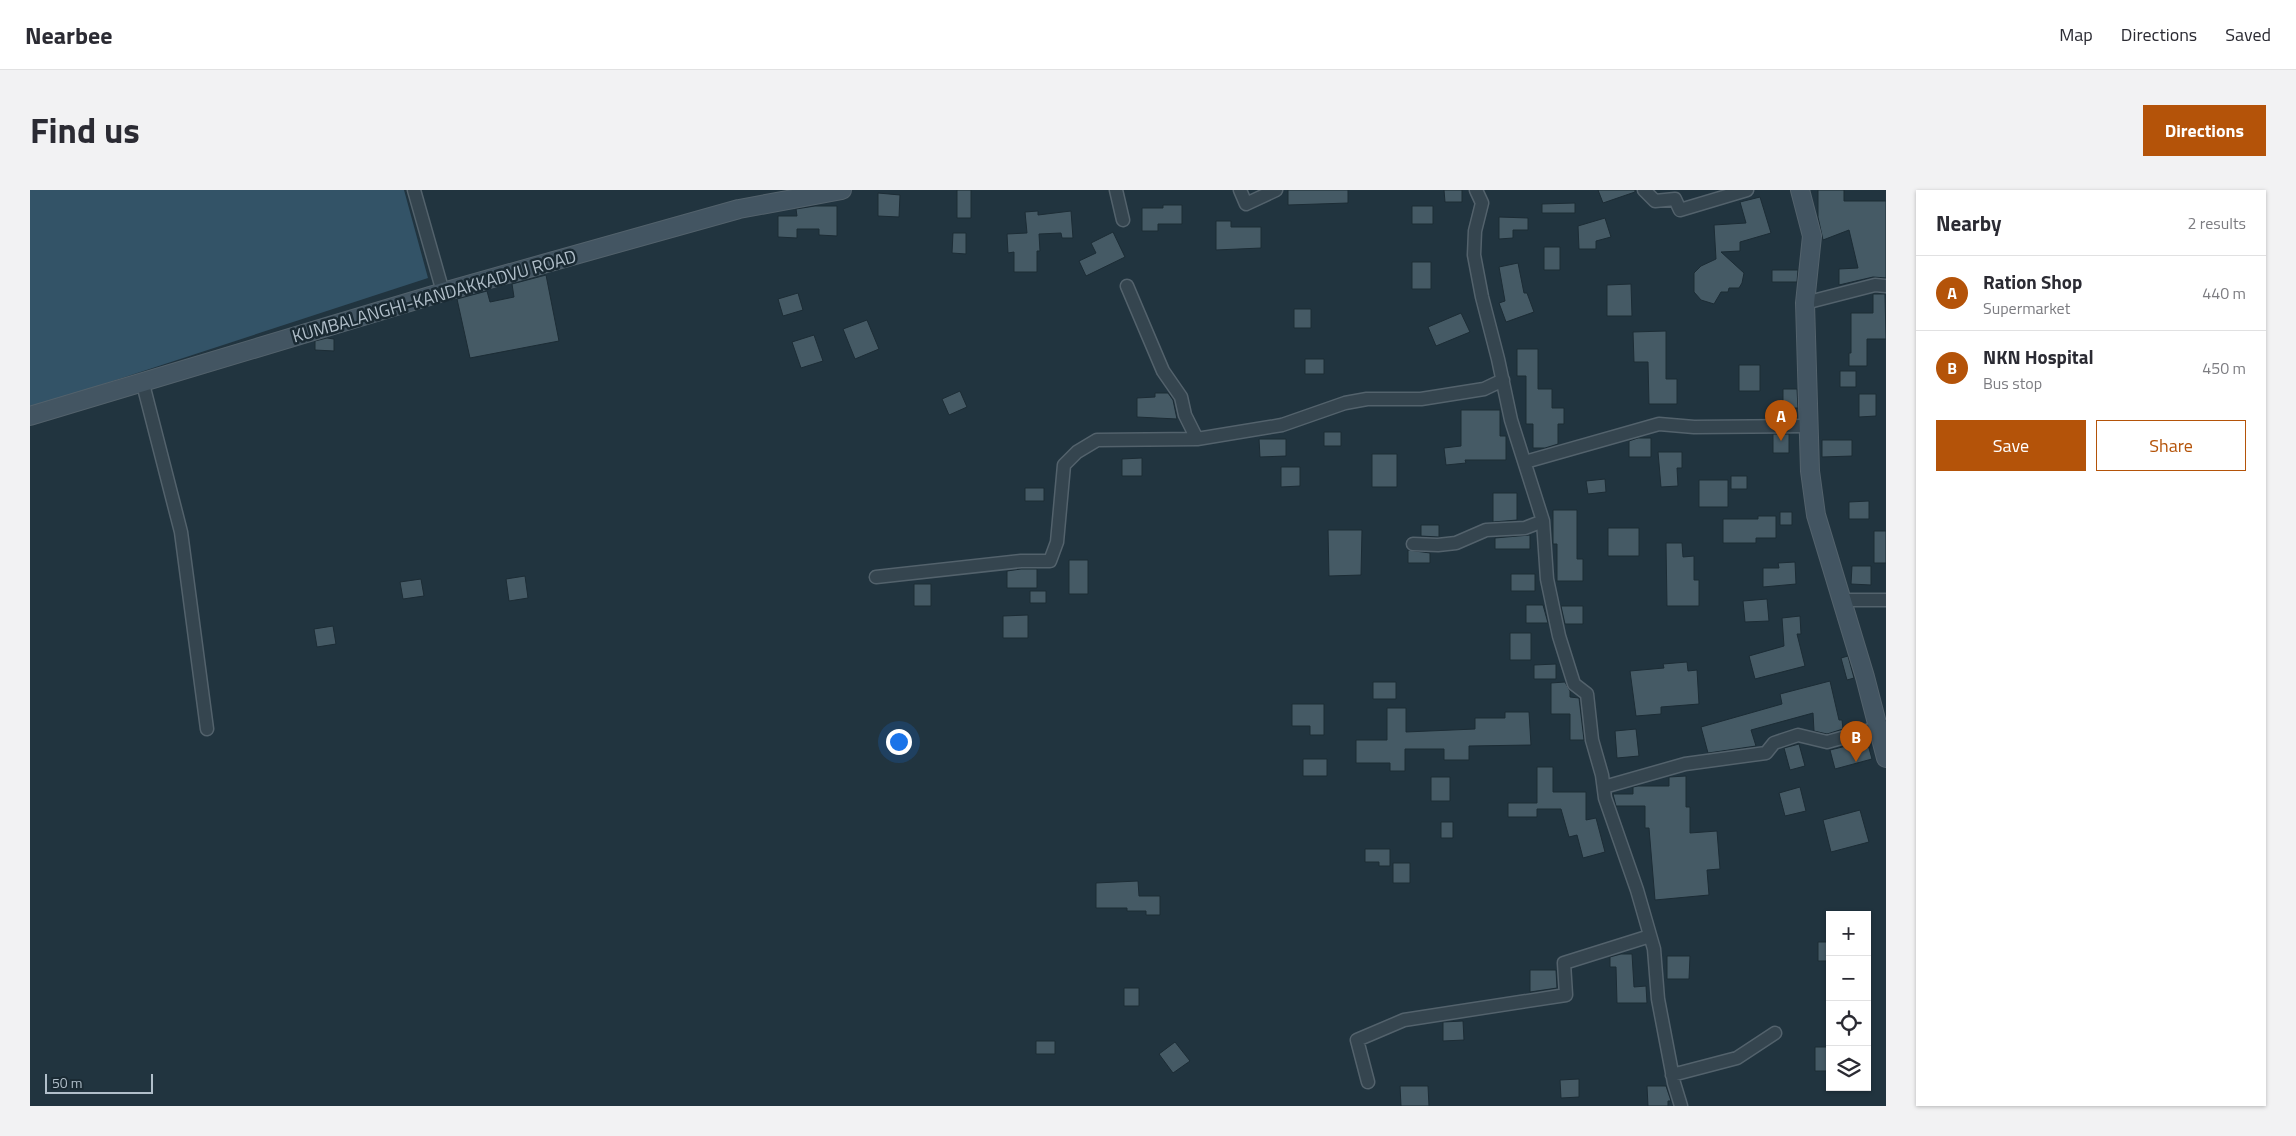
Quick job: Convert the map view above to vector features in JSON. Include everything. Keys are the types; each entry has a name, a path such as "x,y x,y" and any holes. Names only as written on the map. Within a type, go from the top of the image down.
{"main road":[{"name":"KUMBALANGHI-KANDAKKADVU ROAD","path":"30,416 143,384 443,292 740,209 842,190"},
{"path":"1800,190 1812,236 1805,304 1810,471 1816,515 1841,600 1882,726 1886,758"}],"street":[{"path":"414,190 443,292"},
{"path":"1116,190 1123,220"},
{"path":"1240,190 1246,204 1276,190"},
{"path":"1476,190 1482,204 1475,231 1474,255 1482,297 1511,420 1543,520 1547,579 1551,601 1574,684 1587,694 1592,740 1605,798 1637,890 1654,949 1658,999 1672,1075 1681,1106"},
{"path":"1644,190 1655,201 1675,199 1680,210 1747,190"},
{"path":"1127,286 1163,371 1181,397 1184,415 1196,439"},
{"path":"1805,304 1875,286 1886,286"},
{"path":"876,577 1021,561 1050,561 1057,542 1064,465 1077,452 1097,440 1196,439 1282,425 1346,402 1367,399 1421,399 1484,389 1503,380"},
{"path":"143,384 181,532 206,729"},
{"path":"1526,462 1659,424 1694,427 1809,426"},
{"path":"1413,544 1438,545 1456,543 1486,530 1524,528 1543,520"},
{"path":"1841,600 1886,600"},
{"path":"1604,787 1685,764 1766,752 1774,742 1798,735 1827,742 1882,726"},
{"path":"1368,1082 1357,1040 1404,1020 1566,995 1564,963 1650,936"},
{"path":"1672,1075 1737,1058 1774,1033"}],"water":[{"path":"30,190 404,190 428,278 30,408"}],"building":[{"path":"957,190 971,190 971,218 957,218"},
{"path":"1288,190 1348,190 1348,203 1288,205"},
{"path":"1444,190 1462,190 1462,202 1445,202"},
{"path":"1598,190 1635,190 1635,192 1603,203"},
{"path":"1818,190 1844,190 1844,201 1886,201 1886,278 1873,277 1839,285 1839,269 1858,268 1849,230 1823,240 1818,217"},
{"path":"878,193 900,195 899,217 878,216"},
{"path":"1760,197 1771,233 1740,242 1740,251 1721,252 1744,273 1742,283 1739,288 1729,288 1728,292 1721,292 1714,304 1701,300 1694,292 1694,273 1701,266 1716,259 1714,225 1746,223 1740,202"},
{"path":"1575,203 1575,213 1542,213 1542,204"},
{"path":"1163,205 1182,205 1182,224 1158,224 1158,231 1142,231 1142,208 1163,208"},
{"path":"815,206 837,206 837,236 819,235 819,229 797,229 797,238 778,237 778,216 797,216 796,209"},
{"path":"1412,206 1433,206 1433,224 1412,224"},
{"path":"1038,211 1038,215 1071,211 1073,238 1062,238 1061,233 1039,234 1040,251 1037,251 1037,272 1014,272 1014,252 1008,253 1007,234 1027,233 1025,212"},
{"path":"1499,217 1528,218 1528,230 1513,230 1513,238 1499,239"},
{"path":"1605,218 1611,237 1596,241 1596,249 1579,249 1578,226"},
{"path":"1216,221 1231,221 1231,227 1261,227 1261,248 1216,250"},
{"path":"1113,232 1125,257 1086,276 1079,261 1096,253 1091,243"},
{"path":"953,233 966,233 966,254 952,253"},
{"path":"1544,247 1560,247 1560,270 1544,270"},
{"path":"1412,262 1431,262 1431,289 1412,289"},
{"path":"1518,263 1524,293 1527,293 1534,312 1506,322 1499,303 1505,301 1499,267"},
{"path":"1772,270 1798,270 1797,282 1772,282"},
{"path":"546,275 559,341 470,358 457,299 487,291 490,302 514,297 512,284"},
{"path":"1631,284 1632,316 1607,316 1607,285"},
{"path":"798,293 803,310 783,316 778,299"},
{"path":"1873,294 1885,294 1886,339 1867,339 1867,366 1849,366 1849,353 1851,353 1851,313 1873,313"},
{"path":"1294,309 1311,309 1311,328 1294,328"},
{"path":"1461,313 1470,332 1436,346 1428,327"},
{"path":"867,320 879,349 855,359 843,329"},
{"path":"1666,331 1666,379 1677,379 1677,404 1649,404 1648,362 1634,362 1633,332"},
{"path":"814,335 823,361 801,368 792,342"},
{"path":"327,338 334,339 334,351 315,350 315,341"},
{"path":"1517,349 1538,349 1538,389 1552,389 1552,408 1564,408 1564,424 1558,424 1558,444 1545,448 1533,448 1533,424 1526,424 1526,376 1517,376"},
{"path":"1305,359 1324,359 1324,374 1305,374"},
{"path":"1739,365 1760,365 1760,391 1739,391"},
{"path":"1840,371 1856,371 1856,387 1840,387"},
{"path":"1783,389 1797,389 1798,408 1783,408"},
{"path":"960,391 967,407 949,415 942,399"},
{"path":"1155,393 1168,393 1173,400 1177,419 1137,417 1137,398 1155,397"},
{"path":"1859,394 1876,394 1876,416 1859,417"},
{"path":"1461,410 1500,410 1500,436 1506,436 1506,460 1465,460 1466,463 1446,465 1444,448 1461,446"},
{"path":"1324,432 1341,432 1341,446 1324,446"},
{"path":"1773,434 1789,434 1789,453 1773,453"},
{"path":"1638,438 1651,438 1651,457 1629,457 1629,441"},
{"path":"1259,439 1286,439 1286,456 1260,457"},
{"path":"1822,440 1852,440 1852,456 1822,457"},
{"path":"1658,452 1682,452 1682,468 1677,468 1678,486 1661,487"},
{"path":"1372,454 1397,454 1397,487 1372,487"},
{"path":"1142,458 1142,476 1122,476 1122,459"},
{"path":"1281,467 1300,467 1300,486 1281,487"},
{"path":"1731,476 1747,476 1747,489 1731,489"},
{"path":"1605,479 1606,492 1588,494 1586,481"},
{"path":"1699,480 1728,480 1728,507 1699,507"},
{"path":"1025,488 1044,488 1044,501 1025,501"},
{"path":"1493,493 1517,493 1517,520 1493,522"},
{"path":"1869,501 1869,519 1849,519 1849,502"},
{"path":"1553,510 1577,510 1577,559 1583,559 1583,581 1557,581 1557,544 1553,544"},
{"path":"1780,512 1792,512 1792,525 1780,525"},
{"path":"1758,516 1776,516 1776,538 1756,538 1756,543 1723,543 1723,519 1758,519"},
{"path":"1421,525 1439,525 1439,537 1421,536"},
{"path":"1608,528 1639,528 1639,556 1608,556"},
{"path":"1328,530 1362,530 1361,575 1329,576"},
{"path":"1874,531 1886,531 1886,563 1874,563"},
{"path":"1530,535 1530,549 1495,549 1495,538"},
{"path":"1666,543 1682,543 1683,557 1694,556 1694,580 1699,580 1699,606 1667,606"},
{"path":"1408,550 1430,553 1430,563 1408,563"},
{"path":"1069,560 1088,560 1088,594 1069,594"},
{"path":"1795,562 1796,584 1763,587 1763,568 1779,568 1778,563"},
{"path":"1852,566 1871,566 1871,585 1851,584"},
{"path":"1037,569 1037,588 1007,588 1007,571"},
{"path":"1511,574 1535,574 1535,591 1511,591"},
{"path":"525,576 528,598 509,601 506,579"},
{"path":"421,579 424,596 403,599 400,582"},
{"path":"914,584 931,584 931,606 914,606"},
{"path":"1030,591 1046,591 1046,603 1030,603"},
{"path":"1767,599 1769,621 1745,622 1743,601"},
{"path":"1526,605 1543,605 1548,623 1526,623"},
{"path":"1561,606 1583,606 1583,624 1565,624"},
{"path":"1028,615 1028,638 1003,638 1003,616"},
{"path":"1800,616 1801,634 1797,634 1805,666 1755,679 1749,656 1784,646 1782,618"},
{"path":"333,626 336,644 317,647 314,629"},
{"path":"1510,633 1531,633 1531,660 1510,660"},
{"path":"1848,656 1854,678 1847,680 1841,658"},
{"path":"1687,662 1688,671 1697,670 1699,704 1661,707 1661,714 1636,716 1630,671 1664,668 1663,664"},
{"path":"1556,664 1556,679 1534,679 1534,665"},
{"path":"1830,681 1839,720 1842,720 1843,729 1827,734 1814,731 1813,713 1751,730 1756,746 1708,753 1701,727 1782,704 1780,694"},
{"path":"1373,682 1396,682 1396,699 1373,699"},
{"path":"1565,682 1570,691 1570,697 1579,698 1584,740 1570,740 1570,714 1551,714 1551,683"},
{"path":"1292,704 1324,704 1324,735 1310,735 1310,726 1292,726"},
{"path":"1387,708 1406,708 1406,732 1475,729 1475,718 1505,718 1505,712 1529,712 1531,745 1469,746 1469,760 1444,760 1444,749 1405,749 1405,771 1390,771 1390,763 1356,763 1356,740 1387,740"},
{"path":"1636,729 1639,756 1617,758 1615,731"},
{"path":"1867,741 1872,759 1835,769 1830,750"},
{"path":"1799,744 1805,766 1790,770 1784,748"},
{"path":"1303,759 1327,759 1327,776 1303,776"},
{"path":"1537,767 1553,767 1553,792 1586,792 1586,820 1596,818 1605,852 1583,858 1577,835 1569,837 1561,809 1537,809 1537,817 1508,817 1508,803 1537,803"},
{"path":"1686,776 1686,807 1690,807 1690,833 1717,831 1720,869 1707,870 1709,895 1655,900 1649,828 1645,828 1645,806 1616,806 1613,794 1633,794 1633,787 1638,786 1669,786 1669,777"},
{"path":"1431,777 1450,777 1450,801 1431,801"},
{"path":"1800,787 1806,811 1785,816 1779,793"},
{"path":"1860,810 1869,842 1831,852 1823,820"},
{"path":"1441,822 1453,822 1453,838 1441,838"},
{"path":"1365,849 1390,849 1390,866 1379,866 1379,862 1365,862"},
{"path":"1393,863 1410,863 1410,883 1393,883"},
{"path":"1138,881 1139,896 1160,896 1160,915 1146,915 1146,911 1127,911 1127,908 1096,908 1096,883"},
{"path":"1818,942 1826,942 1826,961 1818,961"},
{"path":"1632,954 1634,987 1646,986 1647,1003 1617,1003 1616,967 1610,967 1610,957"},
{"path":"1667,956 1690,956 1689,979 1667,979"},
{"path":"1530,970 1556,970 1557,988 1530,992"},
{"path":"1124,988 1139,988 1139,1006 1124,1006"},
{"path":"1463,1021 1464,1040 1443,1041 1443,1022"},
{"path":"1036,1041 1055,1041 1055,1054 1036,1054"},
{"path":"1175,1042 1190,1061 1173,1073 1159,1054"},
{"path":"1815,1047 1826,1047 1826,1071 1815,1071"},
{"path":"1579,1079 1579,1097 1561,1098 1560,1080"},
{"path":"1400,1086 1428,1086 1429,1106 1401,1106"},
{"path":"1647,1086 1666,1086 1671,1101 1668,1101 1668,1106 1648,1106"}],"place":[{"name":"Ration Shop","path":"1781,441"},
{"name":"NKN Hospital","path":"1856,762"}]}
